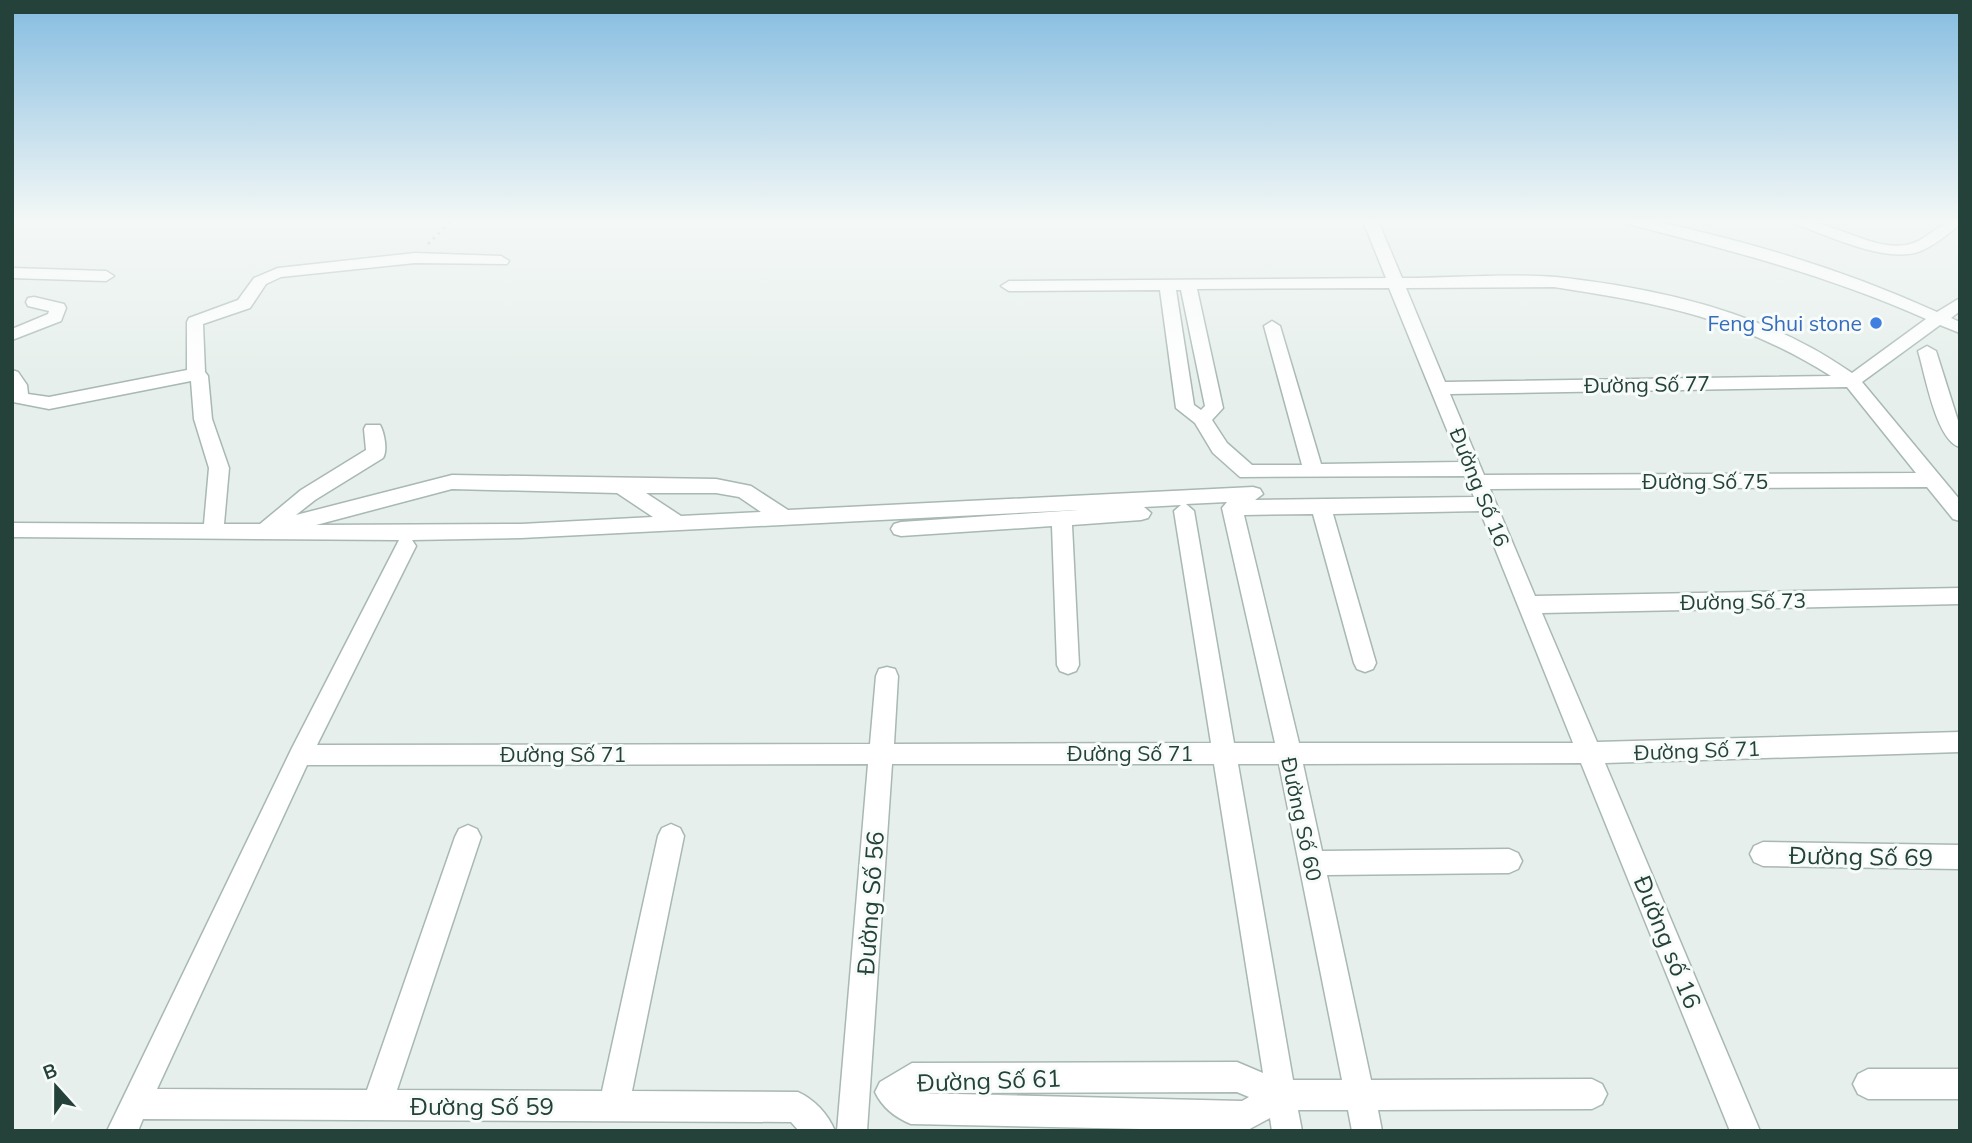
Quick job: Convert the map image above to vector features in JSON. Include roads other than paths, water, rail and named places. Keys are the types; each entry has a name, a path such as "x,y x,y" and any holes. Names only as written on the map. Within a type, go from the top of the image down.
{"street":[{"path":"75,274 106,275"},
{"path":"213,532 219,468 203,419 201,386 196,374 195,323 208,315 244,304 260,281 275,274"},
{"name":"Đường Số 16","path":"1393,274 1527,605 1591,753"},
{"path":"1826,274 1960,328"},
{"path":"1009,286 1554,282 1656,298 1769,334 1801,349 1852,381 1960,514"},
{"path":"1167,285 1185,408 1202,419 1220,448 1247,472"},
{"path":"1188,285 1214,408 1202,419"},
{"path":"12,335 55,317 58,312 58,308 34,302"},
{"path":"1852,381 1960,303"},
{"path":"1272,326 1313,471"},
{"path":"1927,351 1949,426 1960,441"},
{"path":"12,376 18,385 15,399 50,403 196,374"},
{"name":"Đường Số 77","path":"1441,388 1852,381"},
{"path":"261,532 308,495 376,453 373,429"},
{"name":"Đường Số 75","path":"1247,472 1933,480"},
{"name":"Đường Số 60","path":"1247,472 1246,502 1289,753 1367,1131"},
{"path":"261,532 452,482 716,486 744,491 785,518"},
{"path":"621,486 677,523"},
{"path":"12,530 521,531 785,518 1246,502 1321,505 1486,504"},
{"path":"901,529 1184,511 1246,502"},
{"path":"1321,505 1365,663"},
{"path":"1184,511 1287,1131"},
{"path":"1062,519 1068,665"},
{"path":"128,1118 300,754 407,547"},
{"name":"Đường Số 73","path":"1527,605 1960,596"},
{"name":"Đường Số 56","path":"852,1131 887,676"},
{"name":"Đường Số 71","path":"300,754 1591,753 1960,742"},
{"name":"Đường số 16","path":"1591,753 1745,1131"},
{"path":"614,1106 671,835"},
{"path":"377,1105 468,837"},
{"name":"Đường Số 69","path":"1763,855 1960,857"},
{"path":"1311,863 1509,861"},
{"path":"1868,1084 1960,1084"},
{"name":"Đường Số 61","path":"855,1093 890,1092 911,1109 1245,1116 1281,1095"},
{"path":"1281,1095 1592,1094"},
{"name":"Đường Số 59","path":"128,1118 377,1105 798,1107 820,1131"}],"place":[{"name":"Feng Shui stone","path":"1876,323"}]}
